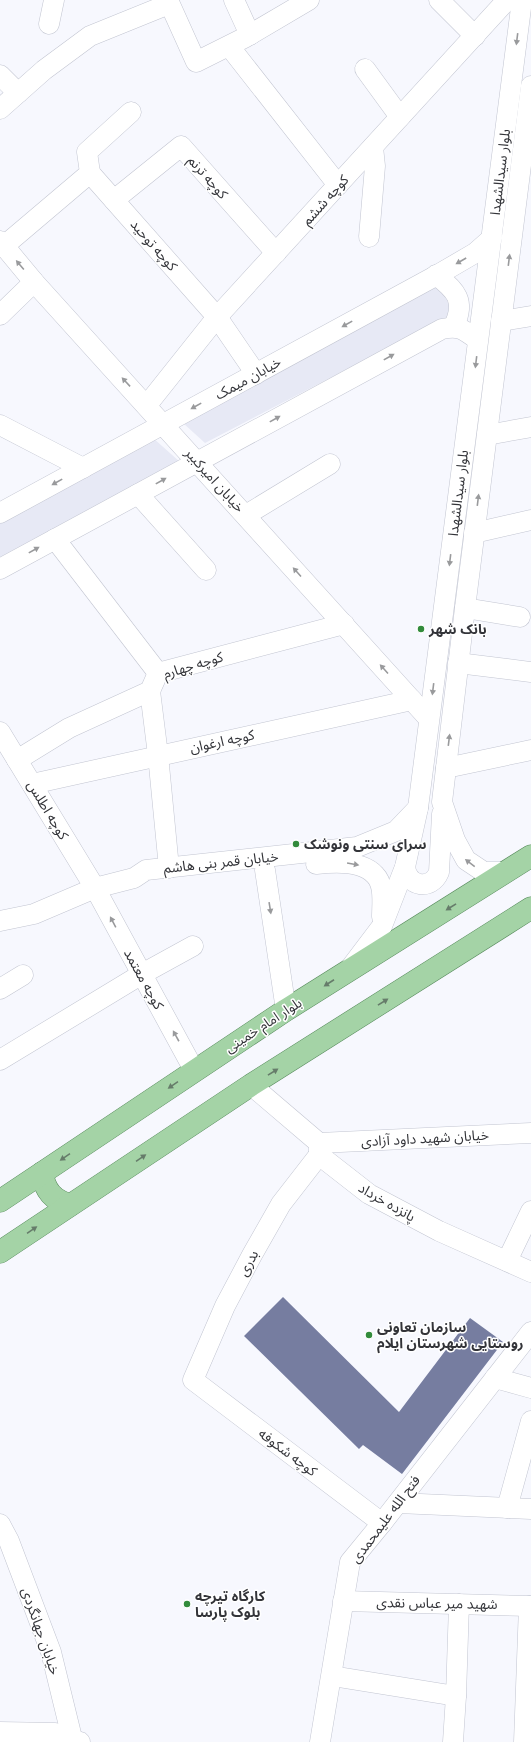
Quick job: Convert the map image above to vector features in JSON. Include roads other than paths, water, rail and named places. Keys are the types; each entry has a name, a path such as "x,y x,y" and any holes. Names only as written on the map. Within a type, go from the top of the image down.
{"main road":[{"name":"بلوار امام خمینی","path":"0,1201 286,1010 531,856"},
{"path":"0,1252 251,1085 531,908"},
{"path":"42,1173 47,1191 61,1203 70,1205"}],"street":[{"path":"49,24 54,0"},
{"path":"234,0 250,35"},
{"path":"0,109 44,70 90,36 168,2 196,62 250,35 309,0"},
{"path":"439,0 475,36"},
{"name":"کوچه ششم","path":"147,405 218,317 507,0"},
{"name":"بلوار سیدالشهدا","path":"348,970 382,926 405,867 418,808 522,0"},
{"path":"229,46 338,185"},
{"path":"365,69 400,117"},
{"path":"0,75 18,93"},
{"name":"بلوار سیدالشهدا","path":"506,872 484,872 466,860 455,840 442,802 474,533 531,91"},
{"path":"2,243 89,170 87,152 131,112"},
{"name":"کوچه ترنم","path":"114,200 181,146 276,254"},
{"path":"369,236 375,166 373,147"},
{"name":"کوچه توحید","path":"89,170 218,317 256,374"},
{"name":"خیابان میمک","path":"0,513 436,275 475,253 492,238"},
{"name":"خیابان امیرکبیر","path":"2,243 34,282 198,461 429,719"},
{"path":"436,275 452,287 456,293 460,311 454,326"},
{"path":"0,315 34,282"},
{"path":"484,295 491,289 495,288 504,294"},
{"path":"501,321 531,316"},
{"path":"0,569 442,329 454,326 464,330 478,340"},
{"path":"0,426 83,468"},
{"path":"487,435 531,427"},
{"path":"246,515 330,464"},
{"path":"138,494 206,570"},
{"path":"474,533 531,520"},
{"path":"55,539 158,673"},
{"path":"465,608 520,617"},
{"name":"کوچه چهارم","path":"17,760 68,728 150,691 158,673 344,624"},
{"path":"458,663 531,672"},
{"path":"150,691 169,868"},
{"name":"کوچه ارغوان","path":"32,784 412,700"},
{"name":"کوچه اطلس","path":"0,732 95,888"},
{"path":"446,768 531,750"},
{"path":"405,867 408,878 417,884 428,884 437,877 439,872 442,802"},
{"name":"خیابان قمر بنی هاشم","path":"0,921 34,914 95,888 134,878 146,870 357,847 396,832 418,808"},
{"name":"خیابان قمر بنی هاشم","path":"134,878 149,883 334,861 361,866 376,875 381,888 382,926"},
{"path":"265,870 286,1010"},
{"name":"کوچه معتمد","path":"95,888 194,1070"},
{"path":"0,1060 142,974 193,946"},
{"path":"0,989 23,975"},
{"name":"پانزده خرداد","path":"251,1085 369,1194 439,1231 531,1272"},
{"name":"خیابان شهید داود آزادی","path":"319,1149 531,1133"},
{"name":"بدری","path":"193,1380 222,1313 252,1255 281,1204 319,1149"},
{"path":"507,1261 531,1211"},
{"name":"فتح الله علیمحمدی","path":"320,1742 350,1562 398,1503 531,1332"},
{"path":"496,1378 531,1388"},
{"name":"کوچه شکوفه","path":"193,1380 382,1523"},
{"path":"507,1508 531,1421"},
{"path":"398,1503 531,1509"},
{"name":"خیابان جهانگردی","path":"0,1524 9,1541 51,1652 75,1742"},
{"name":"شهید میر عباس نقدی","path":"343,1601 530,1606"},
{"path":"453,1742 459,1604"},
{"path":"524,1742 530,1606"},
{"path":"332,1676 456,1696"},
{"path":"0,1732 55,1733 75,1742"}],"place":[{"name":"بانک شهر","path":"421,629"},
{"name":"سرای سنتی ونوشک","path":"296,844"},
{"name":"سازمان تعاونی روستایی شهرستان ایلام","path":"369,1335"},
{"name":"کارگاه تیرچه بلوک پارسا","path":"187,1604"}]}
